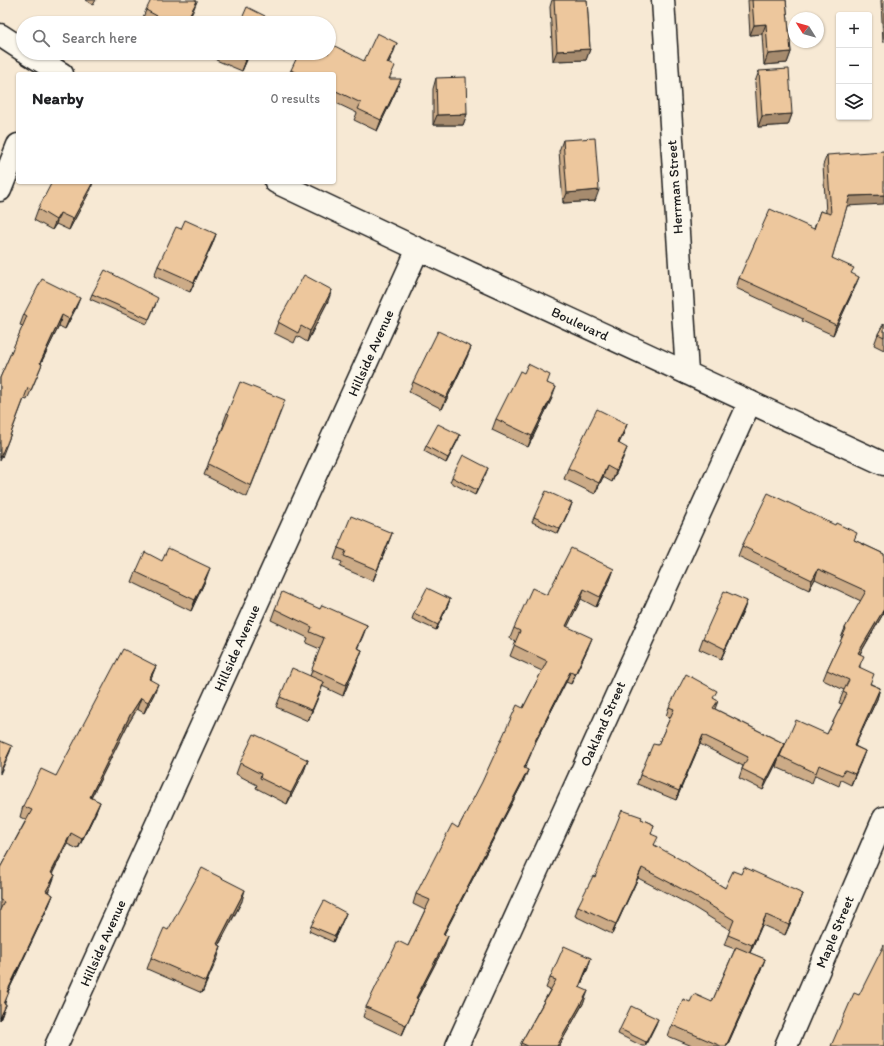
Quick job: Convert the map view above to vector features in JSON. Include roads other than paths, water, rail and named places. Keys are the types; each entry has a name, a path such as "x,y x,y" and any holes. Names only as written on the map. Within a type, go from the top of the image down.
{"street":[{"name":"Herrman Street","path":"663,0 687,373"},
{"path":"0,35 16,45"},
{"path":"37,60 52,71"},
{"path":"0,190 16,150"},
{"name":"Boulevard","path":"280,184 884,464"},
{"name":"Hillside Avenue","path":"56,1046 418,249"},
{"name":"Oakland Street","path":"457,1046 750,402"},
{"name":"Maple Street","path":"786,1046 884,818"}]}
